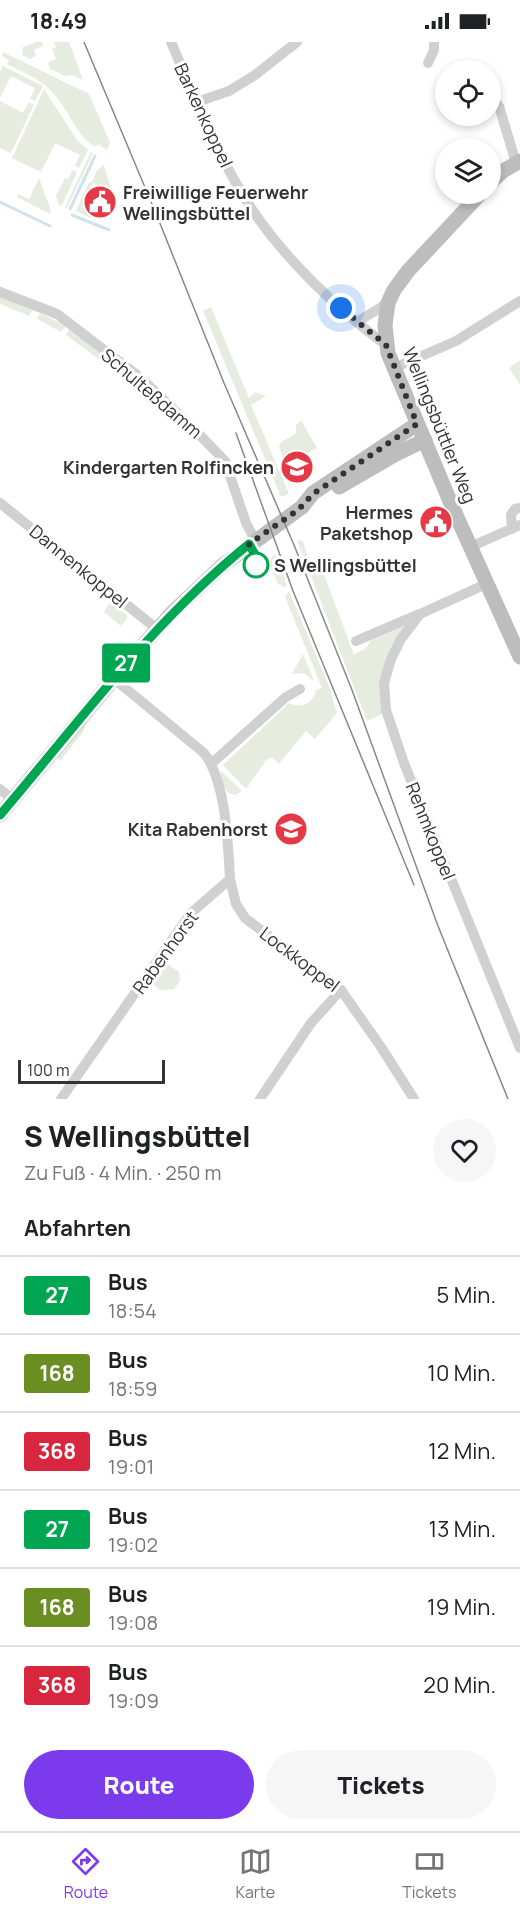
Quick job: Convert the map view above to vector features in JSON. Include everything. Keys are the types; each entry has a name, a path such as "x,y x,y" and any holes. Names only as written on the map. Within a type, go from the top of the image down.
{"main road":[{"path":"501,175 518,162"},
{"name":"Wellingsbüttler Weg","path":"471,204 404,276 394,290 388,303 385,324 386,345 417,424 520,657"},
{"path":"0,815 113,678 201,584 255,540 302,507 313,494 417,424"},
{"path":"302,507 316,502 377,465 425,440"}],"street":[{"name":"Barkenkoppel","path":"171,42 229,170 252,209 290,257 357,322 386,345"},
{"path":"197,102 229,91 255,75 297,42"},
{"path":"428,63 434,50 434,42"},
{"path":"501,112 518,162"},
{"name":"Schulteßdamm","path":"0,292 57,314 141,378 190,425 225,461 247,526 255,540"},
{"path":"394,368 456,341 520,301"},
{"path":"357,322 388,303"},
{"name":"Dannenkoppel","path":"0,503 157,629"},
{"path":"470,547 516,527 511,515 515,509 520,508"},
{"name":"Rehmkoppel","path":"356,641 486,584"},
{"name":"Rehmkoppel","path":"420,614 401,639 391,659 384,683 386,710 433,837 520,1048"},
{"path":"113,678 204,753 212,763 224,809 230,879"},
{"path":"212,763 286,697 300,689"},
{"path":"0,789 13,800"},
{"name":"Lockkoppel","path":"230,879 236,904 245,918 341,990 414,1099"},
{"name":"Rabenhorst","path":"62,1099 190,914 230,879"},
{"path":"260,1099 311,1023 341,990"}],"shaded area":[{"path":"42,42 43,46 34,50 36,56 30,59 22,55 23,47"},
{"path":"54,42 69,42 83,80 72,75 65,76 50,69 48,62 56,59 52,49 56,47"},
{"path":"3,52 89,94 110,142 107,150 98,144 96,147 84,138 53,93 35,78 7,64 9,60 2,56"},
{"path":"3,66 43,86 35,101 30,99 35,88 11,76 0,98 0,72"},
{"path":"44,89 77,140 88,150 79,168 75,165 80,155 55,143 41,172 12,158"},
{"path":"0,101 23,113 29,102 34,105 11,153 0,148"},
{"path":"91,152 93,153 67,208 65,207"},
{"path":"104,165 112,192 93,183 85,200 97,206 91,218 76,211 89,182 92,182 97,170"},
{"path":"73,170 77,172 62,205 59,205 56,196 65,178 68,179"},
{"path":"39,178 51,211 50,214 17,197 18,194 29,199"},
{"path":"0,295 33,309 29,316 0,304"},
{"path":"211,307 249,398 255,392 266,396 251,405 289,494 281,497 203,311"},
{"path":"40,313 66,326 61,332 37,319"},
{"path":"70,328 104,355 100,360 66,335"},
{"path":"520,360 520,385 509,368"},
{"path":"301,420 317,448 305,455 304,452 300,454 301,457 285,464 279,447 281,442 296,434 296,425"},
{"path":"297,540 303,541 310,564 319,561 354,655 367,647 372,638 407,624 392,648 382,714 367,721"},
{"path":"275,554 287,586 284,587 278,584 270,566 271,558"},
{"path":"289,591 329,686 337,713 315,739 306,731 279,764 273,758 267,759 246,789 223,765 289,703 306,704 312,699 316,690 322,688 285,597"},
{"path":"109,604 127,615 127,619 121,626 104,612"},
{"path":"303,654 314,681 304,673 292,674"},
{"path":"90,715 83,732 60,761 57,758"},
{"path":"221,771 242,791 235,795 228,792 222,783"},
{"path":"166,963 179,972 180,981 174,989 160,990 152,983"}],"waterway":[{"path":"70,209 95,156"},
{"path":"0,202 50,226"},
{"path":"72,215 109,230"}],"tram line":[{"path":"84,42 224,383 294,545 352,690 438,926 508,1099"},
{"path":"236,433 293,591 414,885"}],"bus line":[{"name":"27","path":"0,815 140,647 201,584 249,544 258,560 255,567"}],"place":[{"name":"Freiwillige Feuerwehr Wellingsbüttel","path":"100,202"},
{"name":"Kindergarten Rolfincken","path":"297,467"},
{"name":"Hermes Paketshop","path":"436,522"},
{"name":"S Wellingsbüttel","path":"256,565"},
{"name":"Kita Rabenhorst","path":"291,829"}],"route":[{"path":"256,565 249,544 302,507 313,494 417,424 386,345 341,308"}]}
